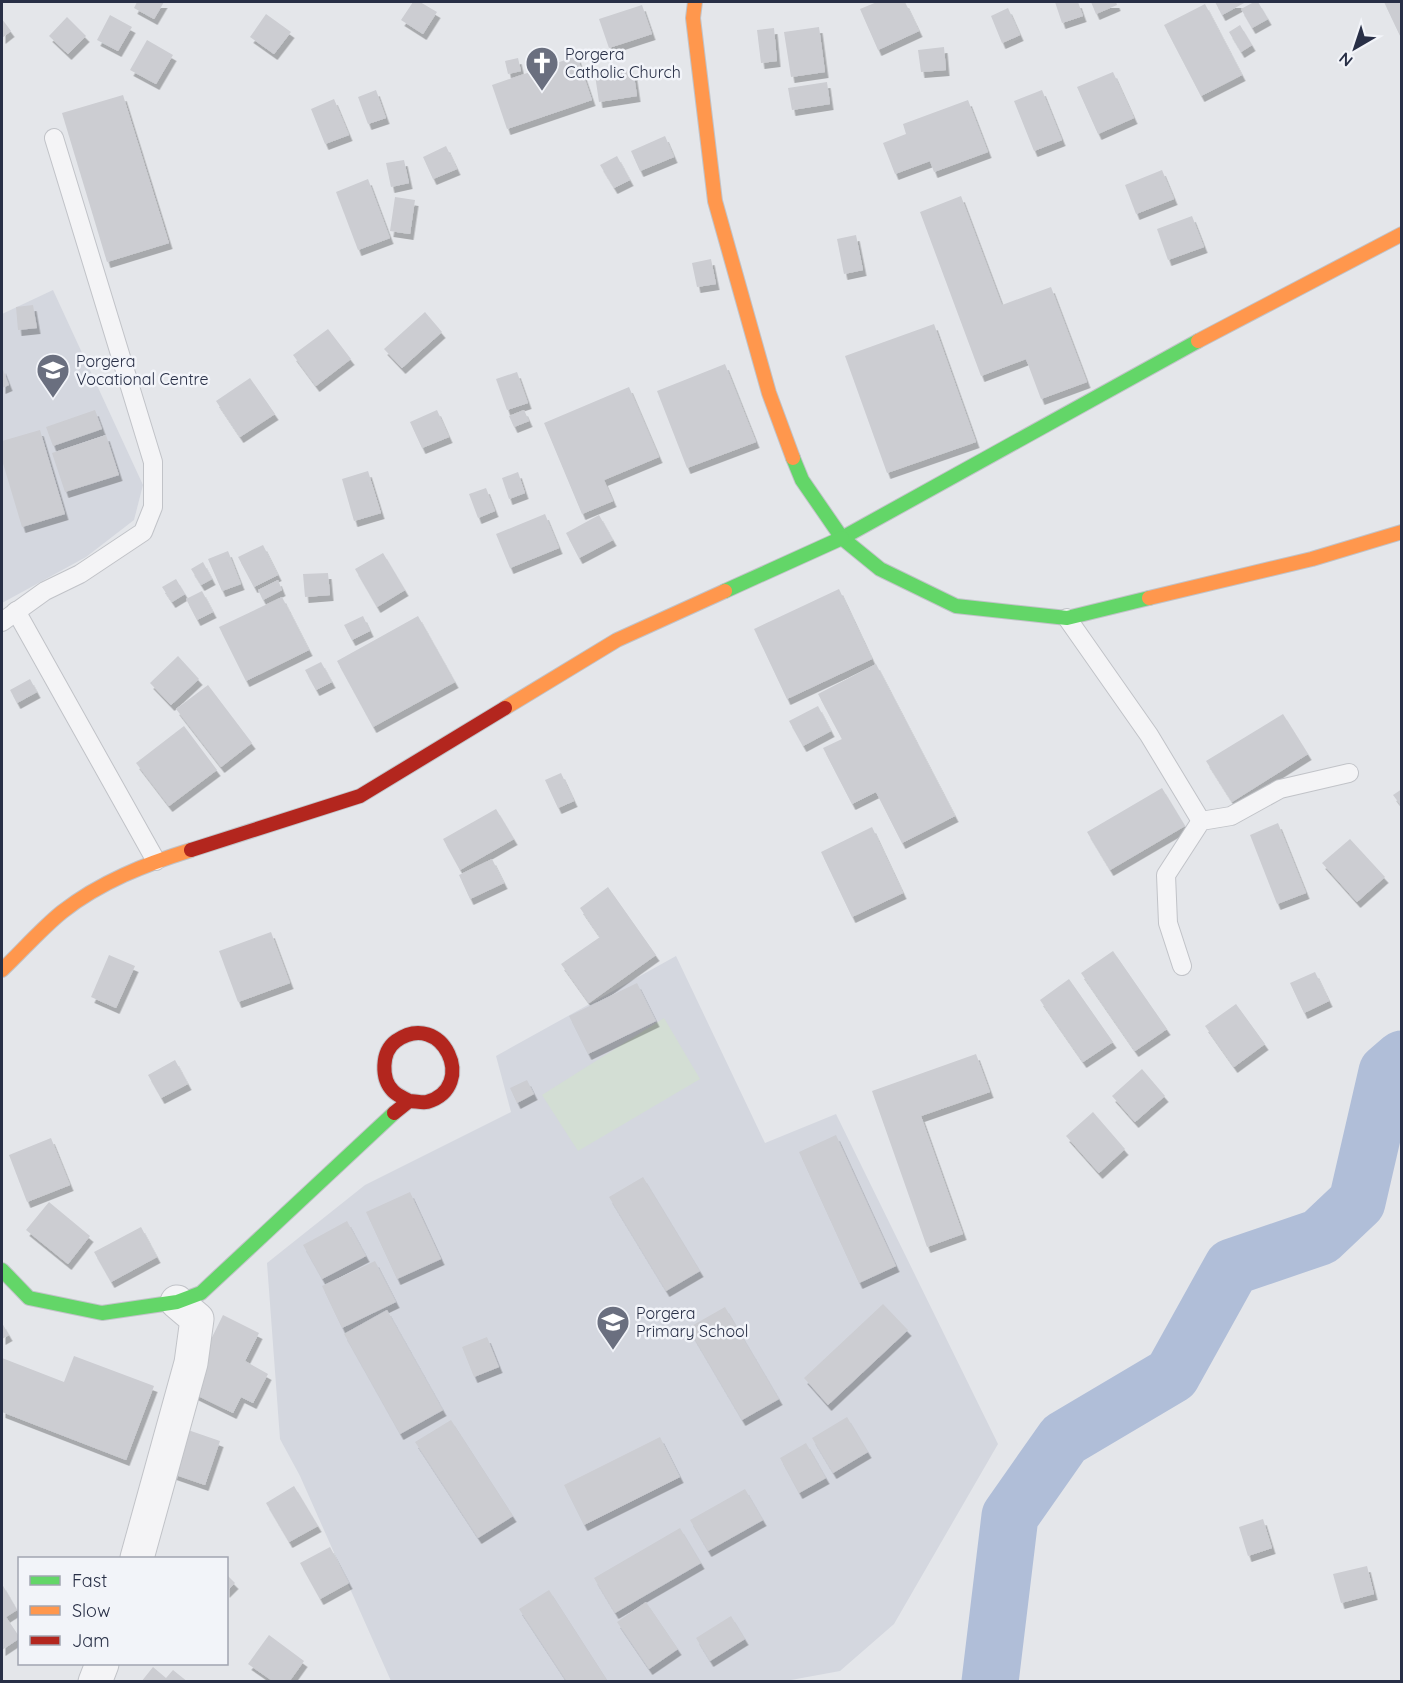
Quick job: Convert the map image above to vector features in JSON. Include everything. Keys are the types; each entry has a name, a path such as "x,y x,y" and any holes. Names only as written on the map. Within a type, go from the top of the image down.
{"main road":[{"path":"694,2 693,18 715,201 769,393 802,480 842,538 880,569 956,606 1068,618 1312,559 1401,532"},
{"path":"2,970 62,912 105,884 156,861 360,796 618,640 842,538 1256,309 1401,234"},
{"path":"2,1270 28,1298 102,1313 177,1302 201,1293 409,1101 427,1102 443,1093 452,1078 453,1060 444,1044 429,1034 411,1034 394,1042 386,1057 385,1076 393,1092 409,1101"}],"street":[{"path":"137,1557 190,1363 197,1319 177,1302"},
{"path":"95,1682 102,1665"}],"lane":[{"path":"54,138 153,462 153,507 143,532 80,574 45,591 9,616 156,861"},
{"path":"1068,618 1149,735 1201,821"},
{"path":"1182,966 1168,923 1166,875 1201,821 1231,816 1280,789 1349,773"}],"shaded area":[{"name":"Porgera Vocational Centre","path":"53,290 143,485 134,520 86,557 2,603 2,314"},
{"name":"Porgera Primary School","path":"676,956 765,1143 836,1114 998,1444 894,1624 840,1671 780,1682 391,1681 300,1476 280,1439 267,1263 365,1185 511,1112 496,1056"},
{"path":"664,1018 700,1079 578,1151 542,1095"}],"building":[{"path":"137,2 164,2 154,19 134,8"},
{"path":"413,2 420,2 437,12 423,34 401,20"},
{"path":"877,2 905,2 919,31 878,50 860,9"},
{"path":"1055,2 1078,2 1083,16 1062,23"},
{"path":"1091,2 1116,2 1117,5 1096,14"},
{"path":"1215,2 1246,2 1222,15"},
{"path":"1258,2 1268,19 1252,28 1241,9"},
{"path":"1384,2 1402,2 1402,40"},
{"path":"1205,4 1242,75 1201,96 1164,25"},
{"path":"642,5 652,34 609,48 599,19"},
{"path":"1008,8 1020,35 1002,43 991,16"},
{"path":"266,14 291,32 274,54 250,37"},
{"path":"110,15 132,27 118,51 97,40"},
{"path":"67,17 86,36 68,54 49,36"},
{"path":"2,19 11,31 2,38"},
{"path":"1240,25 1252,45 1241,52 1229,32"},
{"path":"819,27 825,72 791,77 784,32"},
{"path":"774,28 777,61 761,63 757,30"},
{"path":"147,40 173,55 156,84 130,70"},
{"path":"944,47 946,70 921,72 918,50"},
{"name":"Porgera Catholic Church","path":"577,56 592,100 507,129 492,85"},
{"path":"518,58 521,71 508,74 505,61"},
{"path":"633,69 637,96 599,102 595,75"},
{"path":"1113,72 1134,118 1098,134 1077,87"},
{"path":"827,82 830,104 792,110 788,88"},
{"path":"376,90 386,118 368,124 358,97"},
{"path":"1042,90 1062,140 1034,151 1014,101"},
{"path":"123,95 169,243 107,262 62,113"},
{"path":"334,99 349,135 325,144 311,109"},
{"path":"968,100 988,152 934,172 930,161 895,174 883,143 906,134 903,124"},
{"path":"665,136 674,157 640,171 631,151"},
{"path":"446,146 457,169 433,179 423,157"},
{"path":"617,156 630,180 614,188 600,165"},
{"path":"404,160 409,183 391,187 386,163"},
{"path":"1162,170 1174,199 1136,214 1125,185"},
{"path":"368,179 390,238 358,250 336,192"},
{"path":"961,196 1002,305 1051,287 1087,382 1041,399 1026,359 981,376 920,212"},
{"path":"395,197 415,200 410,234 390,231"},
{"path":"1192,216 1204,247 1168,260 1157,229"},
{"path":"856,235 863,270 844,274 837,239"},
{"path":"711,259 716,284 697,287 692,263"},
{"path":"33,305 37,328 18,330 16,307"},
{"path":"425,312 442,332 402,368 384,349"},
{"path":"934,324 976,442 887,473 845,356"},
{"path":"328,329 351,359 316,386 293,355"},
{"path":"725,364 756,442 687,468 657,391"},
{"path":"2,367 9,385 2,388"},
{"path":"517,372 528,403 507,410 496,379"},
{"path":"250,378 275,414 240,437 216,401"},
{"path":"629,387 659,457 604,480 613,501 582,514 544,423"},
{"path":"95,410 102,429 53,446 46,427"},
{"path":"437,410 449,437 422,448 410,422"},
{"path":"524,410 529,421 514,427 509,416"},
{"path":"40,430 65,514 22,527 2,460 2,441"},
{"path":"106,435 119,475 65,492 52,453"},
{"path":"368,471 381,513 354,521 342,479"},
{"path":"518,472 525,493 509,499 502,478"},
{"path":"486,488 495,511 478,518 469,494"},
{"path":"545,514 559,548 510,568 496,534"},
{"path":"599,515 613,540 579,558 566,533"},
{"path":"263,545 278,575 254,587 238,557"},
{"path":"228,551 241,584 222,591 208,559"},
{"path":"383,553 405,590 377,607 355,569"},
{"path":"203,562 212,579 201,585 191,569"},
{"path":"328,573 330,595 305,597 303,574"},
{"path":"176,579 185,594 172,602 162,587"},
{"path":"278,580 282,590 263,600 258,590"},
{"path":"839,589 872,659 787,699 754,629"},
{"path":"202,591 213,612 197,620 186,599"},
{"path":"282,597 309,650 246,681 219,627"},
{"path":"363,616 370,631 352,640 344,625"},
{"path":"418,616 455,682 373,727 337,661"},
{"path":"178,656 199,679 171,705 150,683"},
{"path":"321,662 332,682 316,690 305,670"},
{"path":"876,664 955,816 902,843 876,792 852,804 823,748 842,739 818,694"},
{"path":"30,679 37,692 17,703 10,690"},
{"path":"208,685 252,743 221,767 176,709"},
{"path":"818,706 831,731 803,746 789,721"},
{"path":"1283,714 1308,754 1232,802 1206,761"},
{"path":"184,726 217,770 169,806 136,763"},
{"path":"561,773 574,801 558,808 545,780"},
{"path":"1162,788 1185,826 1110,870 1087,832"},
{"path":"1402,789 1402,807 1393,795"},
{"path":"496,809 514,839 460,870 443,839"},
{"path":"1278,823 1306,893 1277,904 1250,835"},
{"path":"872,827 903,893 852,917 821,852"},
{"path":"1350,839 1385,877 1357,902 1322,863"},
{"path":"492,859 504,883 470,899 459,875"},
{"path":"608,887 656,955 589,1003 561,964 600,937 580,908"},
{"path":"271,932 290,983 238,1002 219,951"},
{"path":"1113,951 1167,1029 1135,1051 1081,973"},
{"path":"109,955 135,966 116,1008 91,997"},
{"path":"1315,972 1329,1001 1304,1013 1290,983"},
{"path":"1069,979 1113,1042 1083,1062 1040,1000"},
{"path":"637,983 656,1021 588,1054 569,1016"},
{"path":"1236,1004 1265,1044 1234,1067 1205,1026"},
{"path":"976,1054 990,1092 921,1116 963,1234 927,1247 872,1091"},
{"path":"175,1060 188,1084 161,1098 148,1075"},
{"path":"1142,1069 1165,1096 1135,1122 1112,1096"},
{"path":"527,1080 534,1094 517,1103 510,1088"},
{"path":"1093,1112 1125,1149 1099,1173 1066,1136"},
{"path":"836,1135 896,1266 859,1283 799,1152"},
{"path":"51,1138 70,1185 27,1202 9,1155"},
{"path":"643,1177 700,1271 666,1291 609,1197"},
{"path":"410,1192 441,1259 397,1279 366,1212"},
{"path":"49,1202 90,1236 68,1264 26,1230"},
{"path":"347,1221 366,1256 322,1279 303,1245"},
{"path":"141,1227 157,1257 111,1282 94,1252"},
{"path":"375,1261 396,1302 342,1328 322,1286"},
{"path":"883,1304 908,1330 828,1405 804,1378"},
{"path":"725,1307 779,1399 742,1420 688,1328"},
{"path":"387,1310 443,1410 400,1434 344,1334"},
{"path":"223,1315 259,1333 245,1361 268,1374 253,1403 241,1397 233,1413 186,1390"},
{"path":"2,1323 9,1335 2,1339"},
{"path":"487,1337 499,1367 474,1377 462,1347"},
{"path":"74,1356 154,1386 126,1460 2,1412 2,1358 64,1382"},
{"path":"847,1417 868,1452 833,1473 812,1438"},
{"path":"451,1420 513,1516 478,1538 415,1442"},
{"path":"188,1430 220,1441 205,1485 173,1474"},
{"path":"660,1437 680,1477 584,1525 564,1485"},
{"path":"806,1443 826,1478 799,1493 780,1458"},
{"path":"294,1486 318,1526 289,1542 266,1503"},
{"path":"745,1489 763,1520 708,1551 690,1520"},
{"path":"1263,1519 1272,1548 1248,1556 1239,1527"},
{"path":"680,1528 701,1563 615,1613 594,1578"},
{"path":"330,1547 349,1583 320,1599 300,1563"},
{"path":"1367,1566 1374,1594 1341,1603 1333,1574"},
{"path":"228,1576 235,1583 228,1590"},
{"path":"2,1584 17,1610 6,1617 18,1635 18,1639 2,1650"},
{"path":"549,1590 607,1680 605,1682 567,1682 519,1609"},
{"path":"646,1602 678,1649 649,1669 617,1622"},
{"path":"731,1616 745,1639 710,1661 696,1638"},
{"path":"269,1635 304,1661 289,1682 274,1682 248,1664"},
{"path":"153,1667 166,1678 173,1670 188,1682 141,1682"}],"waterway":[{"path":"990,1682 1010,1516 1064,1439 1172,1375 1232,1267 1320,1237 1357,1202 1387,1072 1402,1059"}],"traffic: fast":[{"path":"842,538 1198,341"},
{"path":"793,458 802,480 842,538 880,569 956,606 1067,618 1149,598"},
{"path":"725,591 842,538"},
{"path":"2,1270 29,1298 102,1313 177,1302 201,1293 394,1113"}],"traffic: slow":[{"path":"695,2 693,18 715,201 769,393 793,458"},
{"path":"1198,341 1402,234"},
{"path":"1149,598 1312,559 1402,532"},
{"path":"505,708 617,640 725,591"},
{"path":"2,970 62,912 77,901 124,875 191,850"}],"traffic: jam":[{"path":"191,850 360,796 505,708"},
{"path":"394,1113 409,1101 427,1102 442,1094 451,1082 452,1067 448,1054 440,1042 428,1034 413,1034 396,1041 385,1058 384,1066 389,1086 395,1093 409,1101"}],"place":[{"name":"Porgera Catholic Church","path":"542,92"},
{"name":"Porgera Vocational Centre","path":"53,399"},
{"name":"Porgera Primary School","path":"613,1351"}]}
